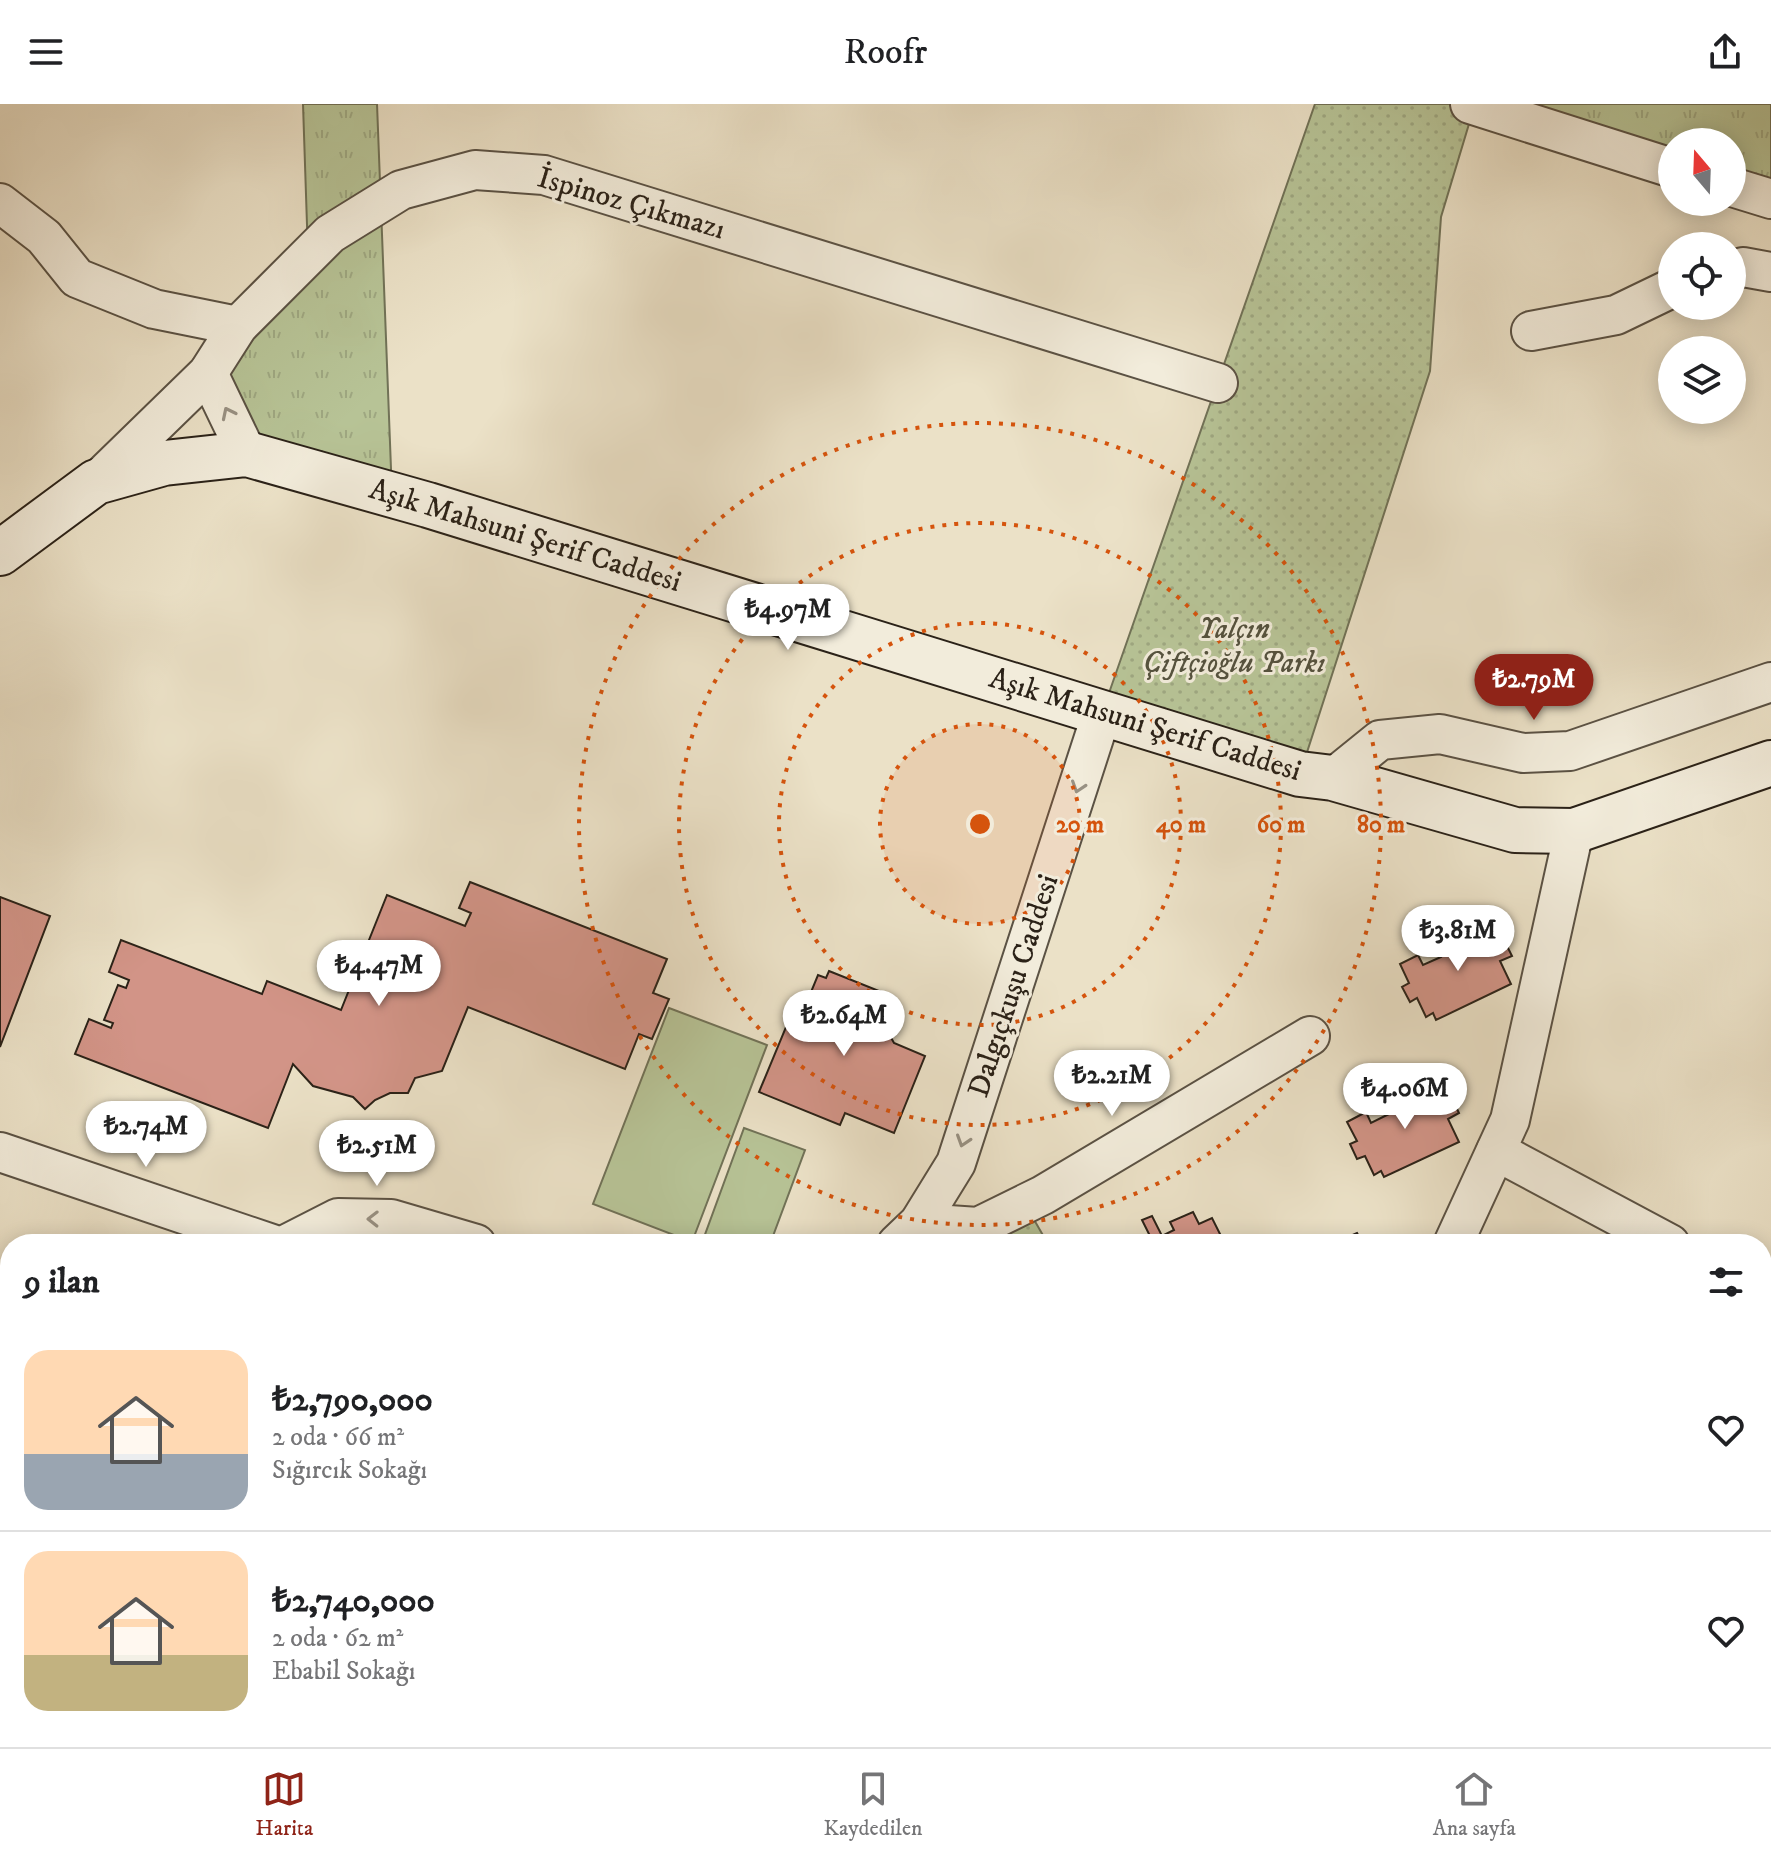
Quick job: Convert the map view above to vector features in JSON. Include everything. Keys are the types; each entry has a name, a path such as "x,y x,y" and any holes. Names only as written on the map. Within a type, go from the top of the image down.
{"street":[{"path":"1474,104 1658,163"},
{"name":"İspinoz Çıkmazı","path":"96,482 208,373 238,326 330,234 401,190 475,170 544,175 1218,383"},
{"path":"1746,191 1771,199"},
{"path":"0,203 44,237 77,278 154,309 238,326"},
{"path":"1746,268 1771,272"},
{"path":"1531,331 1616,315 1658,295"},
{"path":"208,373 247,454"},
{"name":"Aşık Mahsuni Şerif Caddesi","path":"0,553 96,482 164,463 247,454 428,505 1300,774 1333,778 1515,830 1574,831"},
{"path":"1333,778 1380,740 1440,734 1523,753 1570,751 1771,682"},
{"name":"Dalgıçkuşu Caddesi","path":"908,1234 956,1163 1102,713"},
{"path":"1458,1234 1510,1120 1574,831 1771,763"},
{"path":"908,1234 978,1227 1043,1195 1310,1036"},
{"path":"1496,1151 1651,1234"},
{"path":"0,1152 242,1234"},
{"path":"307,1234 338,1218 391,1219 442,1234"}],"green space":[{"path":"303,104 377,104 392,495 247,454 208,373 308,255"},
{"name":"Yalçın Çiftçioğlu Parkı","path":"1315,104 1475,104 1441,217 1430,371 1300,774 1102,713"},
{"path":"1476,104 1771,104 1771,199 1746,191 1746,128 1658,128 1658,163"},
{"path":"669,1008 767,1045 695,1234 671,1234 593,1204"},
{"path":"744,1128 805,1150 774,1234 705,1234"},
{"path":"1025,1204 1042,1234 929,1234"}],"building":[{"path":"470,882 667,959 653,993 669,999 652,1039 639,1034 625,1069 468,1007 442,1071 415,1078 408,1093 390,1093 365,1109 353,1097 313,1086 293,1064 268,1128 75,1054 89,1019 111,1028 113,1023 104,1020 118,985 126,988 129,980 109,972 121,940 262,994 267,981 341,1010 387,895 465,926 471,913 459,908"},
{"path":"0,897 50,916 0,1047"},
{"path":"1481,926 1487,939 1500,932 1512,956 1500,961 1511,984 1436,1020 1433,1013 1426,1017 1417,998 1410,1002 1402,987 1409,983 1400,964 1418,955 1423,965 1441,957 1430,935 1440,930 1450,951 1462,945 1458,937"},
{"path":"829,971 894,997 883,1023 894,1043 925,1056 894,1133 845,1113 840,1125 759,1092 786,1027 795,1031 818,975 826,978"},
{"path":"1428,1083 1435,1096 1448,1090 1459,1113 1448,1119 1459,1142 1384,1177 1381,1171 1374,1175 1365,1156 1357,1159 1350,1144 1357,1141 1347,1122 1366,1112 1371,1123 1389,1114 1378,1092 1388,1088 1398,1109 1410,1103 1406,1095"},
{"path":"1193,1212 1199,1224 1212,1218 1220,1234 1166,1234 1174,1230 1170,1222"},
{"path":"1152,1216 1161,1234 1149,1234 1142,1220"}]}
